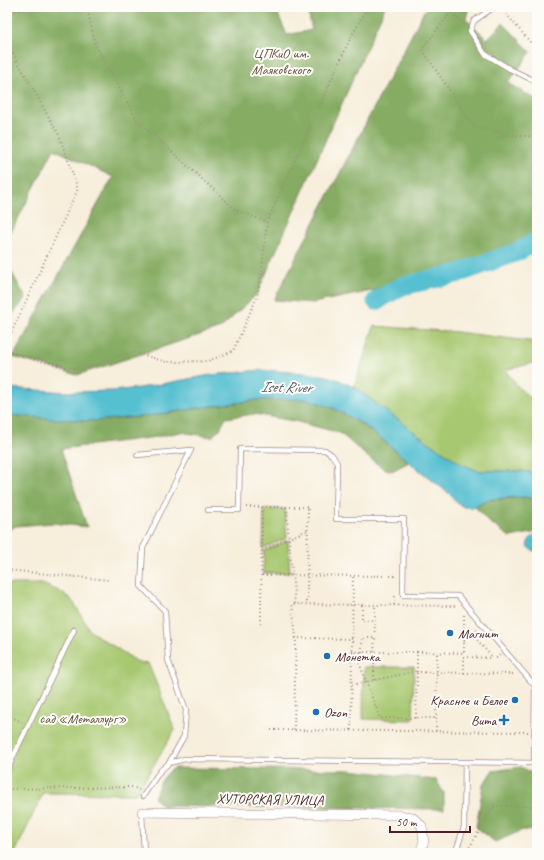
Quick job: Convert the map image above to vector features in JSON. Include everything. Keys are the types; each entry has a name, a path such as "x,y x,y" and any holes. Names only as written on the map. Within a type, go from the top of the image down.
{"street":[{"name":"ХУТОРСКАЯ УЛИЦА","path":"142,812 398,815 412,817 422,826 424,841 420,853"}],"lane":[{"path":"494,7 474,21 470,31 485,54 510,69 537,82"},
{"path":"169,763 185,759 535,763 535,686 458,596 403,596 404,519 336,518 337,463 332,455 325,450 240,449 239,510 208,510"},
{"path":"137,455 191,450 143,548 141,586 165,611 168,660 186,710 184,736 169,763 160,770 144,796"},
{"path":"7,772 74,630"},
{"path":"454,853 464,827 466,762"},
{"path":"142,812 144,853"}],"path":[{"path":"7,13 33,7"},
{"path":"88,7 95,44 137,120 236,210 267,222"},
{"path":"7,351 40,361 79,369 134,352 166,362 180,362 208,361 233,351 257,297 267,222 350,39 368,7"},
{"path":"446,7 470,31"},
{"path":"500,7 537,50"},
{"path":"451,12 422,49 473,126 511,135 537,137"},
{"path":"7,42 59,135 78,189 7,342"},
{"path":"239,507 308,508 307,604"},
{"path":"261,624 262,507"},
{"path":"286,507 295,604 292,604 296,638 294,730"},
{"path":"262,550 308,530"},
{"path":"7,570 109,580"},
{"path":"262,575 403,576"},
{"path":"351,730 354,652 352,638 353,576"},
{"path":"295,604 465,606 464,673"},
{"path":"362,604 362,620 375,620"},
{"path":"374,680 375,605"},
{"path":"464,641 483,625"},
{"path":"472,634 493,658"},
{"path":"296,638 352,638"},
{"path":"362,652 362,638 374,638"},
{"path":"464,657 497,658 505,651"},
{"path":"354,652 464,653"},
{"path":"354,652 380,718 436,718"},
{"path":"416,718 417,652"},
{"path":"436,732 437,653"},
{"path":"352,685 417,672 524,674"},
{"path":"7,715 28,725"},
{"path":"271,730 534,732"},
{"path":"7,788 133,787 139,790 144,796"},
{"path":"464,853 468,850 494,806 537,806"}],"green space":[{"name":"ЦПКиО им. Маяковского","path":"7,7 275,7 287,35 312,30 307,7 385,7 257,294 221,328 77,375 13,357 113,177 54,149 7,240"},
{"path":"428,7 469,7 466,19 487,39 503,23 531,52 508,83 537,100 537,234 529,235 499,261 448,271 418,274 377,290 313,303 274,300 424,11"},
{"path":"7,264 26,298 7,321"},
{"path":"374,326 457,332 537,342 533,363 505,370 520,389 537,404 537,473 521,471 478,471 469,468 424,439 354,387"},
{"path":"288,398 307,399 333,408 358,422 383,440 409,462 392,471 383,468 340,433 294,421 254,414 226,418 220,429 212,437 181,432 156,437 61,449 87,527 53,523 16,526 7,531 7,415 95,421 148,416 258,400"},
{"path":"525,497 537,500 537,532 510,537 489,522 475,507 489,500"},
{"path":"264,509 285,509 287,538 263,548"},
{"path":"288,540 290,573 263,573 264,551"},
{"name":"сад «Металлург»","path":"7,584 42,584 57,590 70,598 90,631 141,664 148,663 175,730 136,794 43,793 15,853 7,853"},
{"path":"364,667 414,667 413,720 363,719"},
{"path":"520,767 537,774 537,831 523,830 495,842 476,827 483,785 492,771"},
{"path":"174,768 350,770 436,780 444,793 444,809 162,806 154,798 159,785"}],"water":[{"name":"Iset River","path":"261,370 306,373 327,376 339,380 354,387 424,439 460,463 478,471 521,471 537,473 537,500 525,497 504,498 489,500 471,508 464,507 457,503 451,495 359,422 333,408 307,399 258,400 148,416 95,421 7,415 7,388 66,392 114,391 211,375"},
{"path":"537,533 537,551 529,548 528,544 531,538"}],"waterway":[{"path":"376,301 402,286 456,274 517,252 537,241"}],"place":[{"name":"Магнит","path":"450,633"},
{"name":"Монетка","path":"327,656"},
{"name":"Красное и Белое","path":"515,700"},
{"name":"Ozon","path":"316,712"},
{"name":"Вита","path":"504,720"}]}
